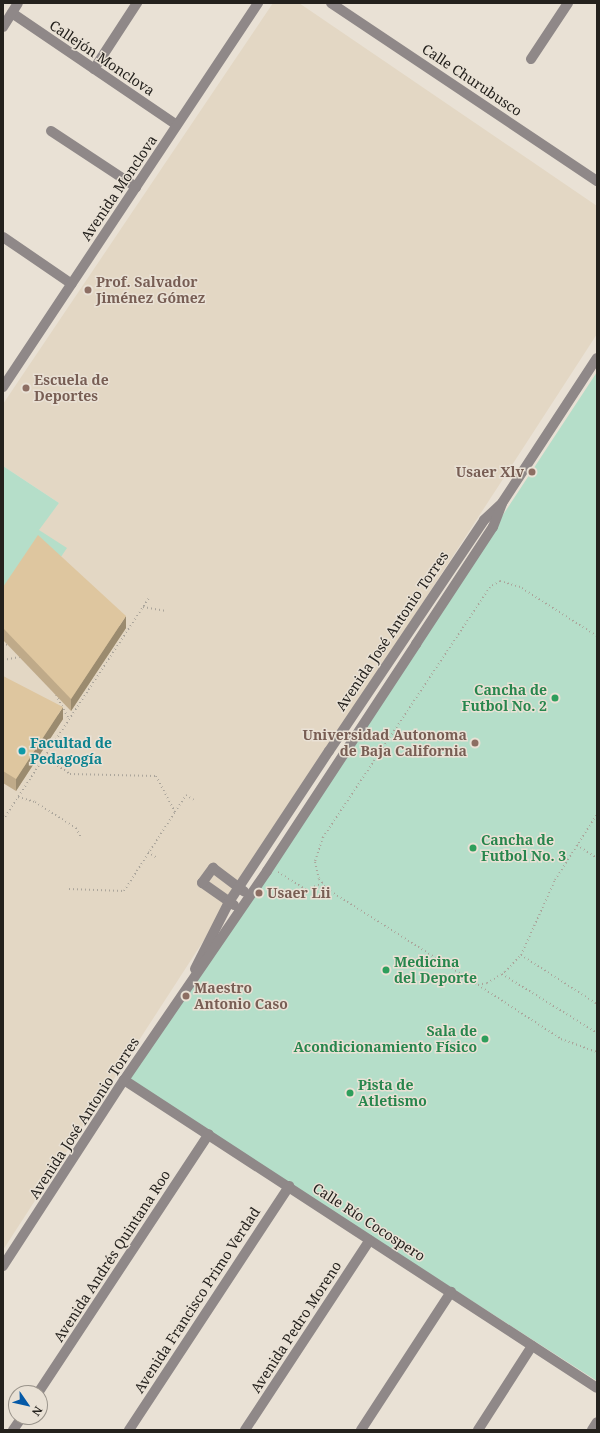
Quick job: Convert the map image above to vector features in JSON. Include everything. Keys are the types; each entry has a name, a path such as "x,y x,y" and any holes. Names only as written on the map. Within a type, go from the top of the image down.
{"street":[{"path":"3,27 18,3"},
{"path":"94,69 137,3"},
{"name":"Avenida Monclova","path":"3,388 258,3"},
{"name":"Calle Churubusco","path":"332,3 597,181"},
{"path":"531,59 568,3"},
{"name":"Callejón Monclova","path":"12,13 177,125"},
{"path":"51,131 136,187"},
{"path":"3,237 72,284"},
{"name":"Avenida José Antonio Torres","path":"3,1266 124,1080 250,896 493,527 502,503 597,358"},
{"name":"Avenida José Antonio Torres","path":"189,986 196,965 229,902 484,520 502,503"},
{"path":"404,638 416,644"},
{"path":"329,751 341,758"},
{"path":"240,910 202,883 213,868 250,896"},
{"name":"Calle Río Cocospero","path":"124,1080 597,1388"},
{"name":"Avenida Andrés Quintana Roo","path":"43,1385 209,1134"},
{"name":"Avenida Francisco Primo Verdad","path":"129,1430 288,1186"},
{"name":"Avenida Pedro Moreno","path":"245,1430 370,1240"},
{"path":"361,1430 451,1292"},
{"path":"478,1430 532,1346"},
{"path":"592,1430 597,1422"}],"path":[{"path":"597,636 520,587 500,581 490,587 323,837 315,862 319,879 327,889 561,1039 597,1052"},
{"path":"3,820 149,598"},
{"path":"144,607 165,611"},
{"path":"3,642 14,649"},
{"path":"3,660 26,657 20,653"},
{"path":"55,692 69,719"},
{"path":"44,757 70,774 156,776 175,812"},
{"path":"69,889 124,890 186,795 194,800"},
{"path":"18,797 35,802 76,828 81,838"},
{"path":"478,985 502,974 522,955 555,880 597,814"},
{"path":"577,845 597,858"},
{"path":"148,852 157,858"},
{"path":"280,873 307,890 322,883"},
{"path":"522,955 597,1004"},
{"path":"502,974 597,1033"}],"shaded area":[{"path":"273,3 299,3 597,206 597,334 3,1250 3,635 38,530 59,503 3,466 3,404"}],"green space":[{"name":"Universidad Autonoma de Baja California","path":"597,372 597,1381 126,1079 389,688"},
{"path":"3,466 59,503 39,530 67,548 7,637 3,635"}],"building":[{"path":"38,535 126,616 71,699 3,628 3,587"},
{"name":"Facultad de Pedagogía","path":"3,676 63,707 16,779 3,771"}],"place":[{"name":"Prof. Salvador Jiménez Gómez","path":"88,290"},
{"name":"Escuela de Deportes","path":"26,388"},
{"name":"Usaer Xlv","path":"532,472"},
{"name":"Cancha de Futbol No. 2","path":"555,698"},
{"name":"Universidad Autonoma de Baja California","path":"475,743"},
{"name":"Facultad de Pedagogía","path":"22,751"},
{"name":"Cancha de Futbol No. 3","path":"473,848"},
{"name":"Usaer Lii","path":"259,893"},
{"name":"Medicina del Deporte","path":"386,970"},
{"name":"Maestro Antonio Caso","path":"186,996"},
{"name":"Sala de Acondicionamiento Físico","path":"485,1039"},
{"name":"Pista de Atletismo","path":"350,1093"}]}
